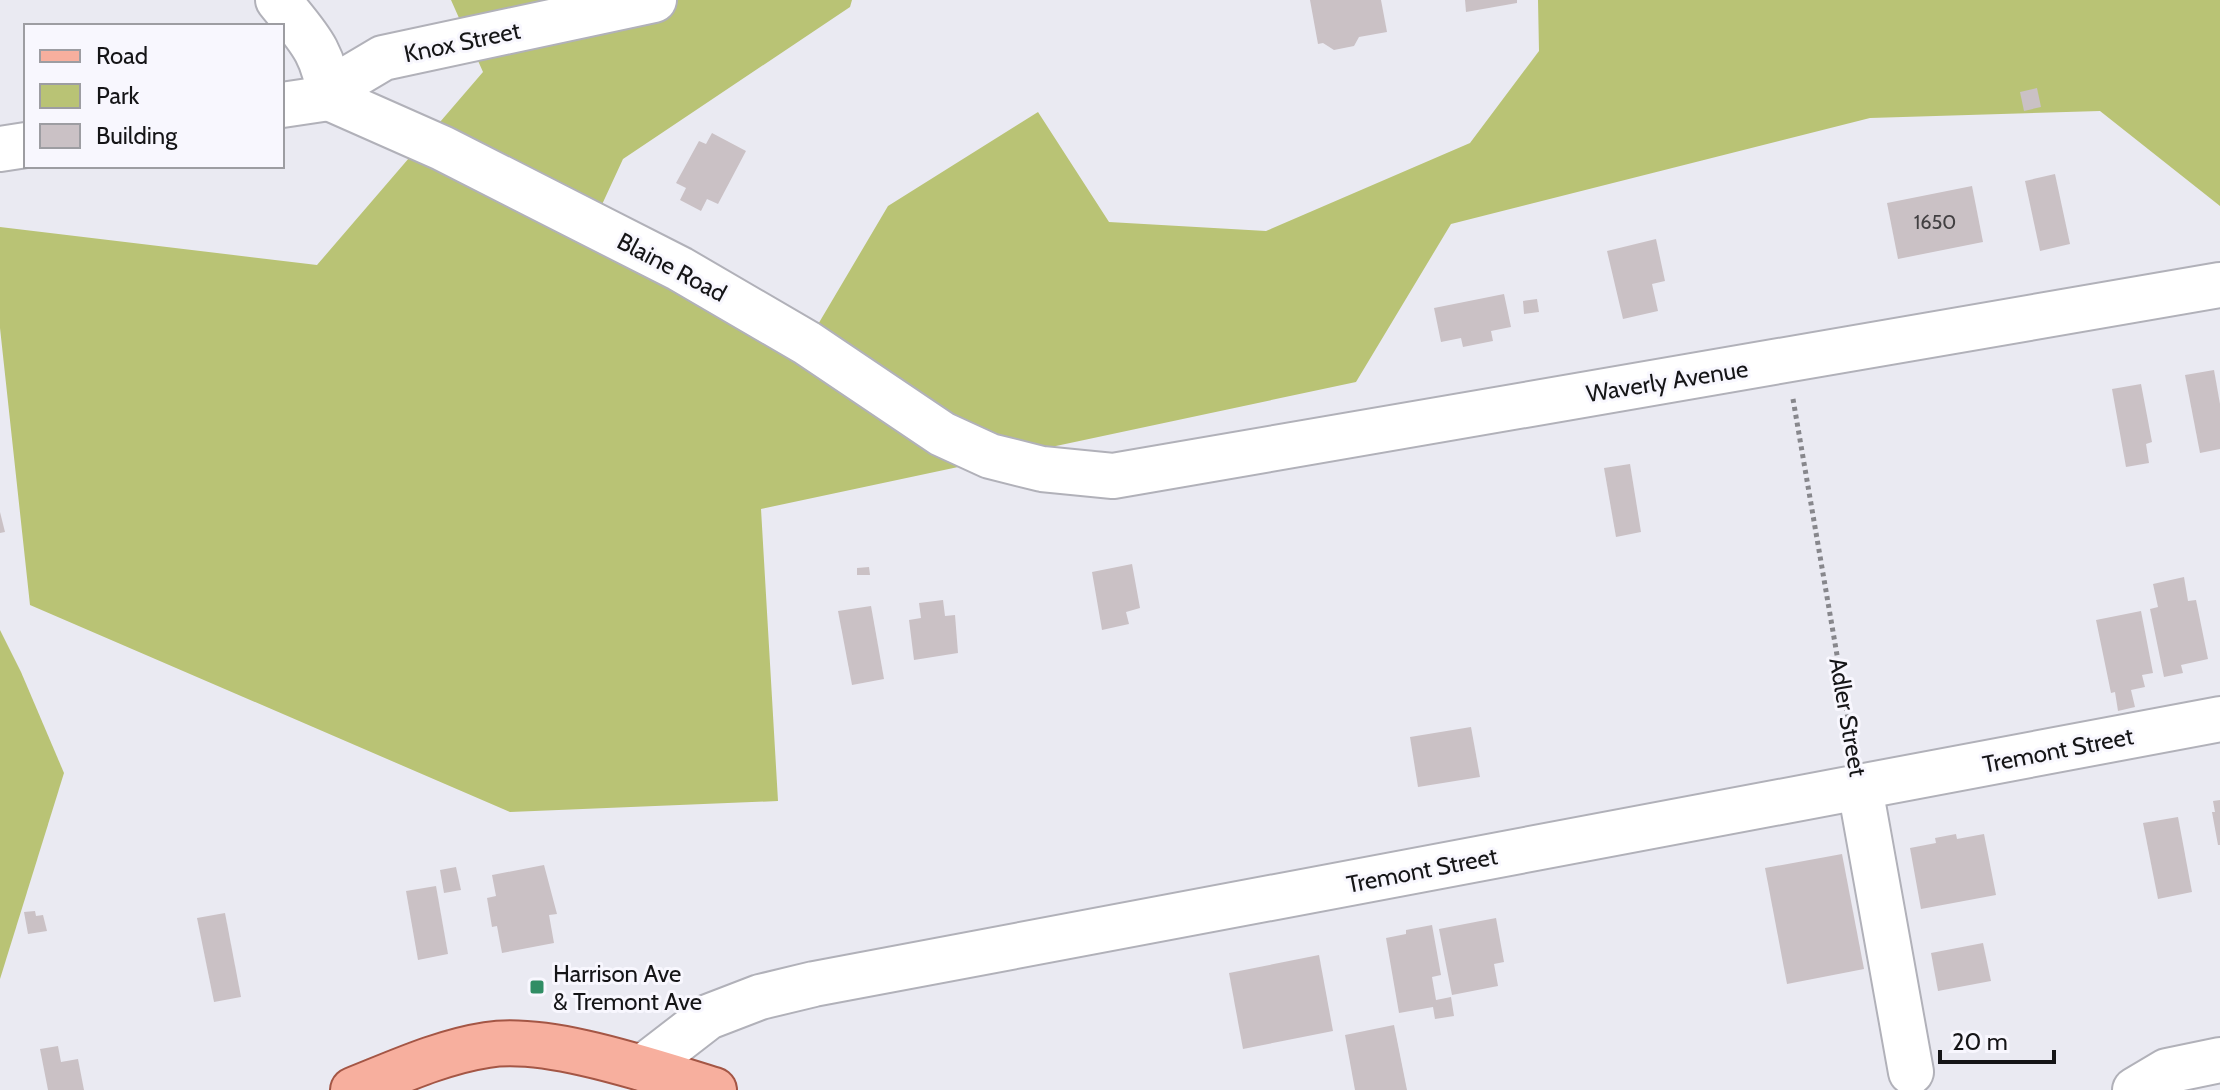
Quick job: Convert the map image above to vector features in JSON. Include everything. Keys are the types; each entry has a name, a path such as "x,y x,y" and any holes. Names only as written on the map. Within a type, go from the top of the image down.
{"main road":[{"path":"353,1090 435,1059 487,1045 525,1043 642,1068 714,1090"}],"street":[{"path":"278,0 317,49 327,73 329,98 284,105"},
{"name":"Knox Street","path":"329,98 351,77 383,58 654,0"},
{"name":"Blaine Road","path":"329,98 442,148 680,269 807,343 942,434 990,456 1042,469 1113,476"},
{"path":"0,149 24,145"},
{"name":"Waverly Avenue","path":"1113,476 2220,285"},
{"name":"Tremont Street","path":"642,1068 708,1017 760,997 814,984 2220,719"},
{"name":"Adler Street","path":"1860,788 1911,1072"},
{"path":"2135,1090 2167,1071 2220,1060"}],"path":[{"name":"Adler Street","path":"1786,361 1860,788"}],"green space":[{"path":"451,0 852,0 850,7 623,159 593,224 807,343 888,206 1038,112 1109,222 1266,231 1470,143 1539,51 1538,0 2220,0 2220,206 2100,111 1870,118 1451,224 1356,382 761,509 778,801 510,812 30,605 0,328 0,227 317,265 483,72"},
{"path":"0,630 64,773 0,979"}],"building":[{"path":"1310,0 1381,0 1387,32 1359,37 1354,46 1334,50 1323,43 1318,44"},
{"path":"1465,0 1517,0 1517,3 1466,12"},
{"path":"2037,88 2041,107 2024,111 2020,92"},
{"path":"712,133 746,151 718,204 707,199 701,211 680,200 686,188 676,183 699,141 706,144"},
{"path":"2055,174 2070,244 2040,251 2025,181"},
{"path":"1972,186 1983,242 1898,259 1887,203"},
{"path":"1656,239 1665,281 1652,284 1658,311 1623,319 1607,251"},
{"path":"1504,294 1511,327 1491,331 1493,341 1463,347 1461,338 1441,342 1434,308"},
{"path":"1537,299 1539,312 1524,314 1523,301"},
{"path":"2214,370 2220,404 2220,449 2200,453 2185,375"},
{"path":"2141,384 2152,442 2146,444 2149,463 2126,467 2112,389"},
{"path":"1630,464 1641,532 1616,537 1604,468"},
{"path":"0,512 5,532 0,533"},
{"path":"1132,564 1140,608 1126,612 1129,624 1102,630 1092,572"},
{"path":"869,567 870,575 857,575 857,568"},
{"path":"2184,577 2188,601 2196,600 2208,659 2181,665 2183,673 2164,677 2150,609 2158,607 2153,584"},
{"path":"943,600 945,616 955,615 958,653 914,660 909,620 921,618 919,603"},
{"path":"871,606 884,679 852,685 838,611"},
{"path":"2141,611 2153,673 2142,675 2145,687 2131,690 2135,707 2118,711 2115,692 2111,693 2096,620"},
{"path":"1471,727 1480,777 1418,787 1410,737"},
{"path":"2220,800 2218,845 2212,812 2215,812 2213,801"},
{"path":"2178,817 2192,892 2158,899 2143,823"},
{"path":"1956,834 1957,839 1984,834 1996,895 1921,909 1910,848 1936,843 1935,838"},
{"path":"1842,854 1864,969 1787,984 1765,868"},
{"path":"544,865 557,914 549,915 554,943 502,953 497,926 492,927 487,898 496,896 492,875"},
{"path":"456,867 461,890 444,893 440,870"},
{"path":"436,886 448,954 418,960 406,891"},
{"path":"35,911 36,916 43,915 47,931 28,934 24,912"},
{"path":"225,913 241,997 214,1002 197,918"},
{"path":"1496,918 1504,962 1494,964 1498,986 1452,995 1439,929"},
{"path":"1432,925 1441,975 1432,977 1436,1000 1451,997 1454,1016 1435,1019 1433,1007 1399,1013 1386,938"},
{"path":"1983,943 1991,981 1938,991 1931,953"},
{"path":"1319,955 1333,1031 1243,1049 1229,973"},
{"path":"1394,1025 1407,1090 1355,1090 1345,1035"},
{"path":"58,1046 61,1062 78,1059 84,1090 48,1090 40,1049"}],"place":[{"name":"Harrison Ave & Tremont Ave","path":"537,987"}]}
